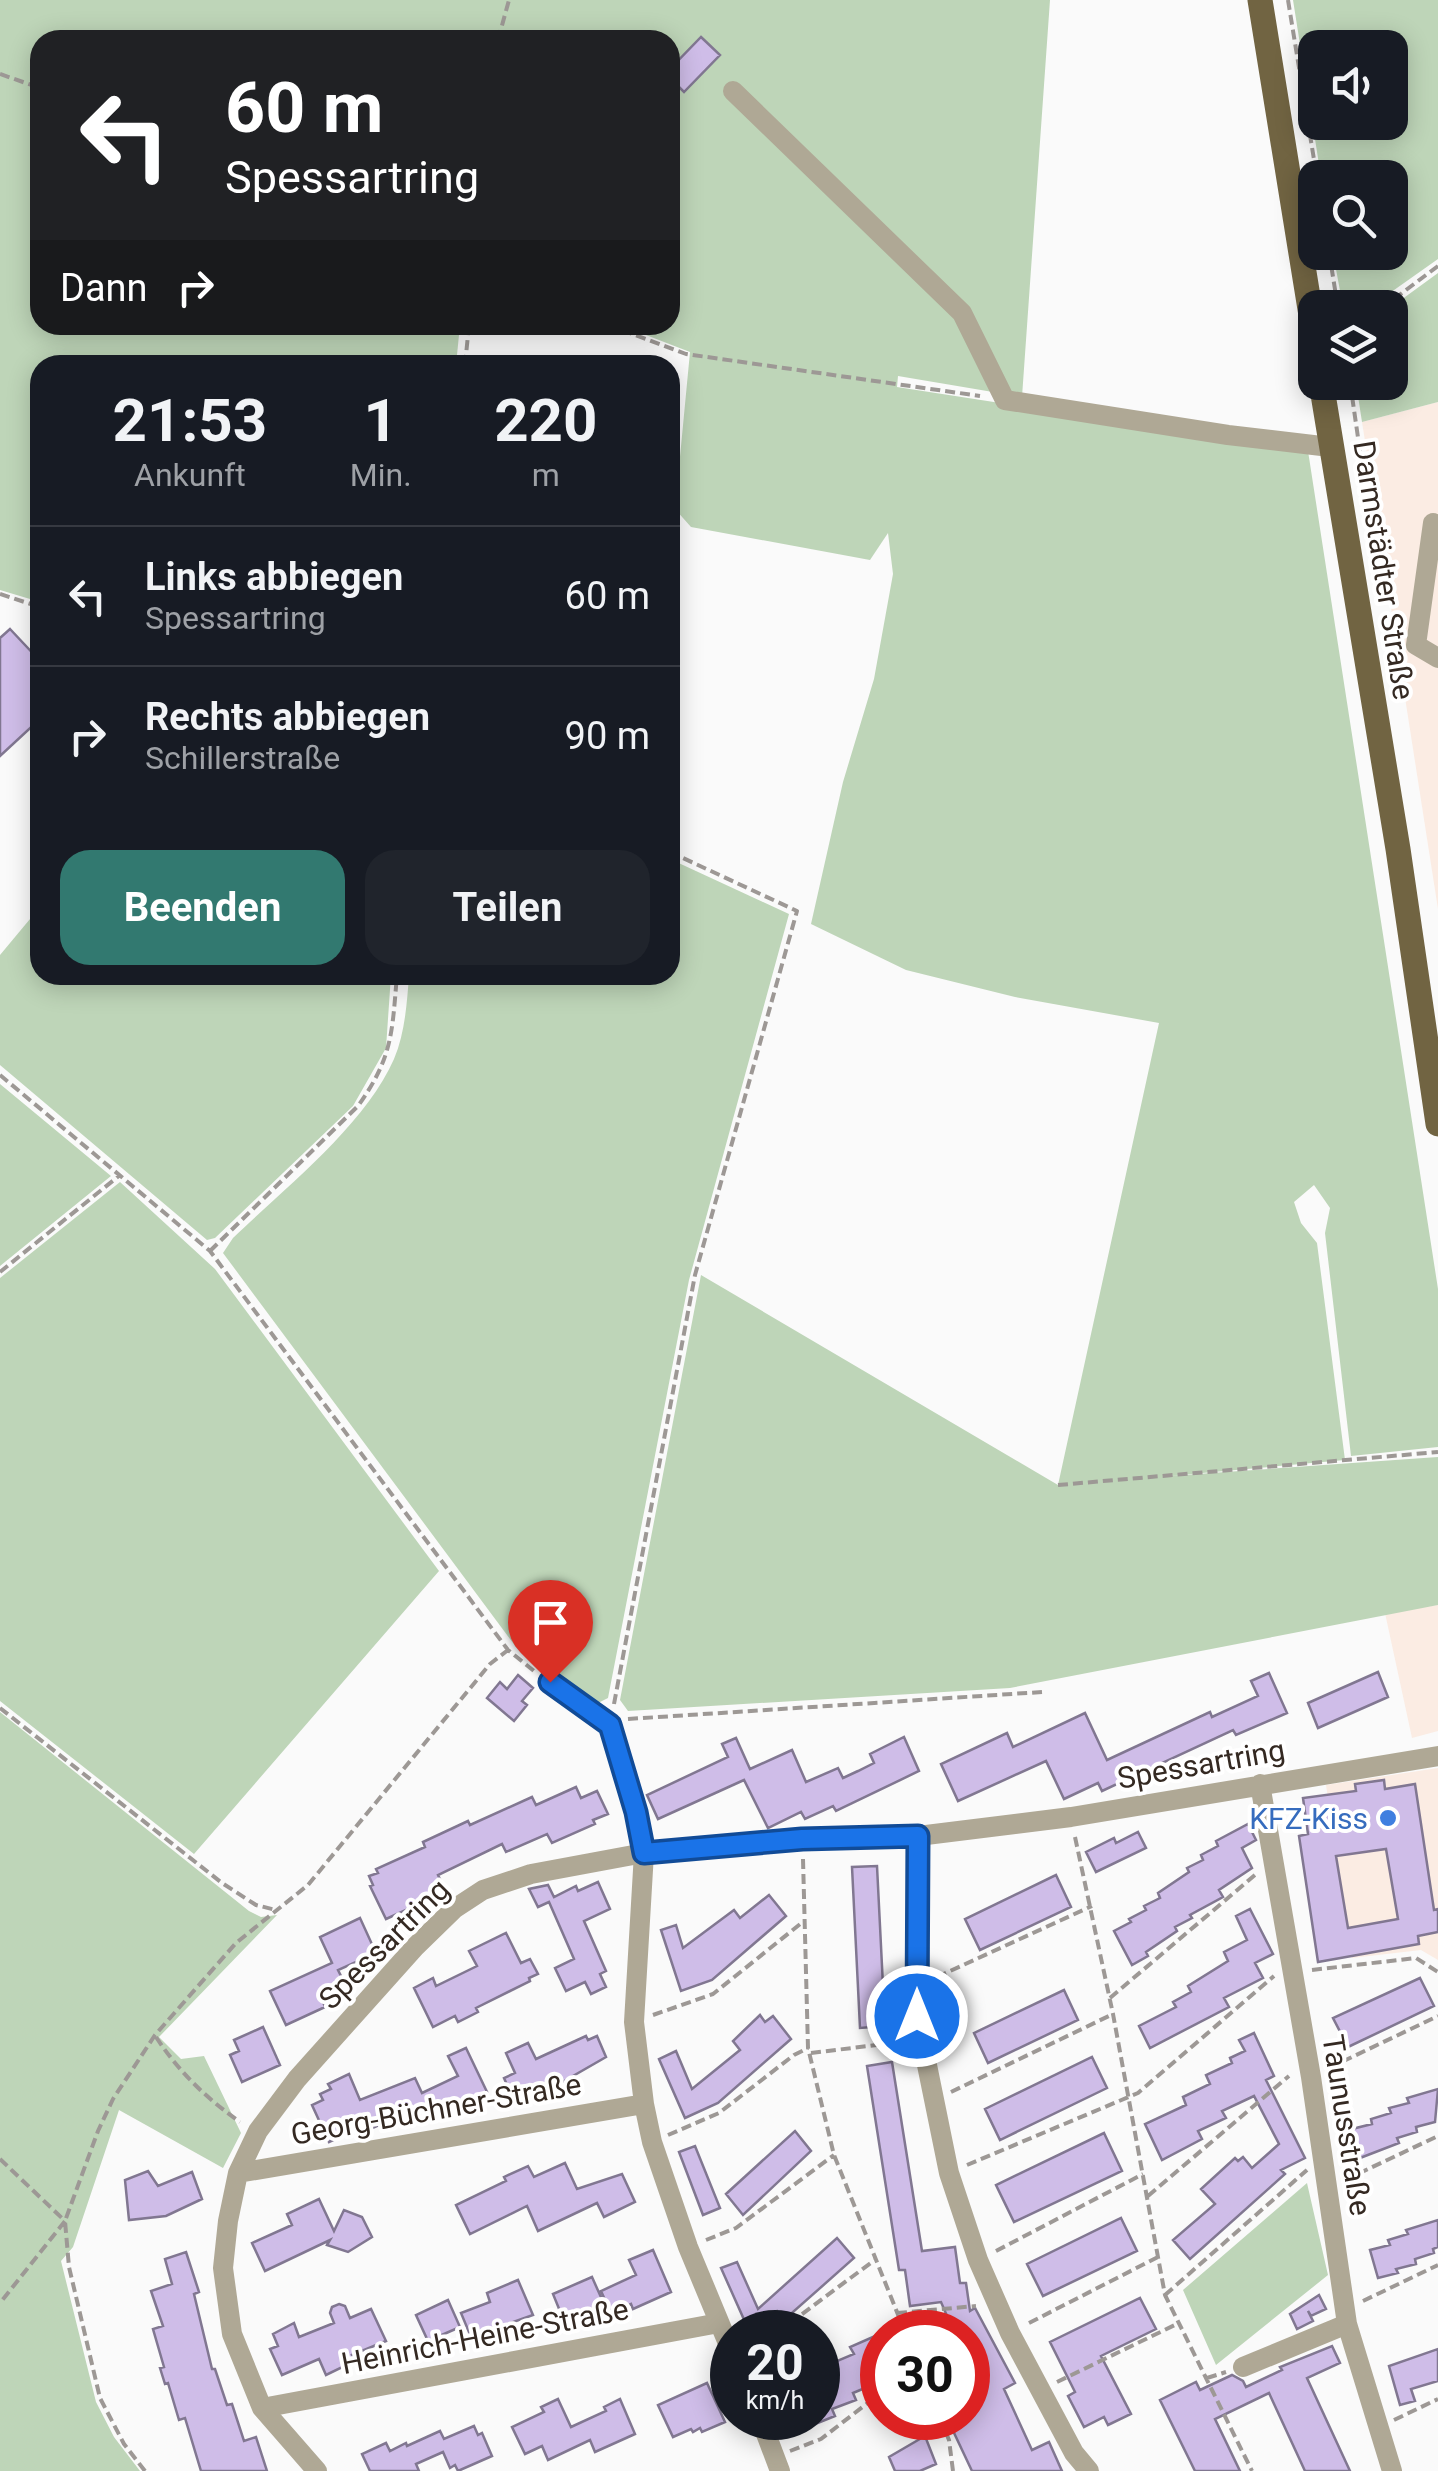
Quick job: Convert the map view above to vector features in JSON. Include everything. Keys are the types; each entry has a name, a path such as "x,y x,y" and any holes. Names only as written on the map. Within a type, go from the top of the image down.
{"main road":[{"path":"1260,0 1307,290"},
{"name":"Darmstädter Straße","path":"1323,400 1430,1008 1438,1124"}],"street":[{"path":"733,91 962,313 1005,400 1330,447"},
{"path":"1438,526 1433,523 1416,645 1438,658"},
{"path":"550,1682 610,1725 636,1812 644,1853 634,2022 644,2104 652,2142 713,2310"},
{"name":"Spessartring","path":"316,2471 262,2408 232,2334 223,2268 238,2172 258,2131 297,2079 415,1947 454,1909 483,1890 530,1874 644,1853 802,1839 918,1836 1071,1817 1438,1756"},
{"name":"Taunusstraße","path":"1260,1784 1309,2068 1346,2316 1376,2428 1392,2471"},
{"path":"918,1836 920,2040 948,2174 996,2304 1074,2453 1090,2471"},
{"name":"Georg-Büchner-Straße","path":"238,2172 644,2104"},
{"path":"1244,2367 1346,2316"},
{"name":"Heinrich-Heine-Straße","path":"262,2408 710,2324"},
{"path":"769,2440 778,2464"}],"path":[{"path":"500,30 508,0"},
{"path":"1288,0 1314,160"},
{"path":"0,74 30,84"},
{"path":"1406,290 1438,266"},
{"path":"635,335 686,354 1005,400"},
{"path":"0,594 30,604"},
{"path":"680,857 797,910 694,1275 610,1725 650,1716 1042,1692"},
{"path":"210,1251 358,1106 391,1046 396,985"},
{"path":"0,1074 210,1251 508,1650 550,1682"},
{"path":"0,1272 120,1175"},
{"path":"1058,1486 1438,1452"},
{"path":"0,2303 66,2221 113,2098 155,2035 236,1943 308,1884 490,1664 508,1650"},
{"path":"0,1708 222,1882 256,1906 276,1910"},
{"path":"1071,1817 1114,2014 1165,2295 1252,2471"},
{"path":"802,1839 808,2051 834,2155 896,2310"},
{"path":"1110,1998 1274,1859"},
{"path":"917,1986 1092,1906"},
{"path":"634,2022 714,1994 806,1920"},
{"path":"948,2174 1128,2094 1138,2093 1278,1973 1416,1958 1438,1972"},
{"path":"934,2101 1114,2014"},
{"path":"1146,2198 1309,2068 1438,2016"},
{"path":"155,2035 173,2062 203,2094 258,2131"},
{"path":"652,2142 719,2113 794,2055 920,2040"},
{"path":"1327,2188 1438,2136"},
{"path":"688,2247 736,2228 834,2155"},
{"path":"1165,2295 1322,2157"},
{"path":"0,2158 66,2221 69,2267 100,2398 124,2444 144,2471"},
{"path":"978,2260 1143,2174"},
{"path":"1010,2333 1158,2257"},
{"path":"808,2310 876,2260"},
{"path":"1346,2316 1438,2265"},
{"path":"930,2310 996,2304"},
{"path":"1039,2390 1179,2323"},
{"path":"1376,2428 1438,2399"},
{"path":"778,2464 821,2439 860,2409"},
{"path":"949,2440 954,2471"}],"shaded area":[{"path":"1438,402 1438,909 1362,422"},
{"path":"1438,1605 1438,1731 1412,1738 1385,1613"},
{"path":"1438,1768 1438,1960 1421,1950 1352,1958 1326,1785"}],"green space":[{"path":"0,0 1050,0 1022,397 898,376 897,387 1308,451 1438,1289 1438,1447 1351,1456 1325,1233 1330,1208 1314,1185 1294,1202 1301,1223 1317,1243 1345,1460 1169,1476 1438,1457 1438,1605 1010,1688 628,1711 620,1700 701,1275 1058,1485 1159,1023 1015,997 906,970 811,924 843,782 874,679 893,574 888,533 870,560 691,527 680,515 680,457 690,352 646,335 680,335 680,30 30,30 30,335 459,335 457,355 30,355 30,599 0,590"},
{"path":"1293,0 1438,0 1438,259 1394,290 1340,290 1336,270 1408,270 1408,160 1318,160 1315,140 1408,140 1408,30 1298,32"},
{"path":"1438,273 1438,402 1362,422 1359,400 1408,400 1408,295"},
{"path":"680,864 789,914 689,1280 608,1698 596,1704 516,1647 223,1253 233,1238 299,1177 364,1108 394,1059 408,985 680,985"},
{"path":"30,919 30,985 390,985 386,1048 353,1106 215,1238 207,1240 0,1065 0,955"},
{"path":"0,1084 111,1176 0,1266"},
{"path":"120,1182 215,1269 439,1571 194,1854 0,1701 0,1278"},
{"path":"0,1712 249,1911 261,1917 277,1915 159,2037 181,2059 204,2056 241,2133 223,2168 119,2110 73,2247 61,2261 96,2402 114,2437 140,2471 0,2471"},
{"path":"1307,2183 1328,2275 1216,2365 1183,2290"}],"building":[{"path":"701,37 720,55 684,92 680,88 680,59"},
{"path":"10,629 30,650 30,728 0,756 0,638"},
{"path":"1378,1672 1388,1697 1318,1728 1308,1703"},
{"path":"1269,1673 1287,1713 1236,1735 1233,1730 1102,1791 1098,1783 1064,1799 1046,1761 958,1801 941,1764 1007,1733 1013,1747 1085,1713 1107,1760 1210,1712 1212,1717 1258,1696 1251,1681"},
{"path":"518,1675 533,1688 522,1701 527,1705 514,1721 487,1698 500,1682 507,1689"},
{"path":"904,1737 919,1771 836,1811 833,1806 805,1819 801,1812 768,1828 744,1780 658,1819 647,1795 728,1757 722,1744 736,1738 750,1769 792,1750 806,1782 838,1768 843,1778 874,1763 870,1754"},
{"path":"1384,1780 1385,1789 1415,1784 1434,1910 1438,1909 1438,1932 1418,1936 1419,1944 1318,1962 1299,1836 1308,1834 1303,1798 1356,1791 1355,1784","holes":["1386,1849 1398,1919 1348,1928 1336,1856"]},
{"path":"576,1787 581,1798 597,1791 608,1814 552,1843 547,1834 506,1852 502,1844 438,1875 446,1892 386,1919 370,1886 373,1885 369,1876 378,1873 376,1869 425,1847 423,1842 468,1821 470,1825 532,1797 536,1805"},
{"path":"1248,1824 1256,1840 1242,1848 1252,1868 1219,1890 1223,1897 1190,1915 1192,1918 1175,1927 1177,1931 1146,1952 1148,1956 1132,1965 1114,1931 1160,1898 1158,1893 1189,1872 1187,1868 1203,1860 1201,1855 1218,1846 1216,1841"},
{"path":"1138,1832 1146,1848 1096,1872 1086,1852 1114,1838 1116,1843"},
{"path":"877,1866 885,2026 860,2028 852,1867"},
{"path":"1056,1875 1071,1907 980,1950 965,1919"},
{"path":"598,1882 610,1909 584,1921 606,1971 600,1974 606,1987 591,1994 585,1982 566,1991 555,1968 574,1959 549,1902 538,1907 529,1889 548,1885 554,1897 576,1886 578,1891"},
{"path":"769,1895 786,1916 712,1980 681,1991 661,1930 676,1925 683,1948 734,1910 740,1918"},
{"path":"1250,1909 1273,1954 1255,1963 1263,1978 1224,1998 1229,2007 1150,2048 1139,2026 1176,2007 1173,2002 1191,1992 1188,1986 1228,1961 1224,1952 1247,1940 1236,1916"},
{"path":"360,1918 376,1953 338,1970 346,1986 321,1997 325,2007 286,2025 270,1991 332,1963 320,1937"},
{"path":"506,1933 521,1963 530,1959 538,1974 476,2008 478,2012 458,2022 455,2016 433,2027 414,1988 433,1978 436,1986 477,1966 469,1951"},
{"path":"1420,1978 1434,2006 1348,2047 1333,2018"},
{"path":"1064,1990 1078,2020 988,2063 974,2033"},
{"path":"760,2015 765,2022 773,2016 791,2039 718,2103 685,2118 659,2059 676,2051 692,2089 740,2050 733,2041"},
{"path":"263,2027 280,2065 242,2082 230,2055 239,2051 234,2040"},
{"path":"1254,2033 1274,2076 1266,2080 1305,2158 1281,2170 1285,2174 1190,2259 1173,2240 1215,2204 1201,2189 1235,2158 1238,2161 1243,2157 1252,2168 1279,2144 1254,2096 1222,2111 1226,2118 1198,2131 1202,2139 1162,2160 1145,2124 1186,2105 1183,2097 1210,2084 1206,2075 1232,2063 1230,2058 1245,2051 1239,2040"},
{"path":"586,2036 588,2040 597,2036 606,2057 559,2084 557,2080 514,2100 504,2078 515,2073 506,2053 528,2043 536,2059"},
{"path":"466,2048 487,2092 428,2120 422,2106 366,2131 363,2126 329,2142 312,2105 323,2100 320,2094 331,2089 328,2084 349,2074 360,2100 415,2078 422,2093 458,2076 448,2056"},
{"path":"1092,2057 1107,2088 1000,2140 985,2109"},
{"path":"892,2062 922,2251 955,2247 960,2283 966,2283 970,2310 944,2310 941,2302 910,2306 905,2270 899,2270 867,2066"},
{"path":"1438,2089 1435,2122 1416,2127 1417,2132 1397,2138 1399,2143 1360,2158 1352,2129 1372,2124 1371,2119 1391,2113 1389,2108 1409,2103 1407,2098"},
{"path":"795,2131 811,2151 743,2215 726,2194"},
{"path":"1104,2133 1122,2171 1014,2222 996,2185"},
{"path":"695,2146 720,2208 703,2215 679,2152"},
{"path":"565,2163 577,2189 622,2174 635,2202 604,2217 597,2203 538,2231 527,2206 470,2234 456,2205 528,2166 534,2177"},
{"path":"148,2171 158,2186 192,2172 202,2199 166,2216 129,2220 125,2180"},
{"path":"319,2199 334,2231 344,2210 362,2217 372,2237 348,2252 327,2245 330,2240 265,2271 252,2243 292,2225 287,2214"},
{"path":"1121,2218 1137,2251 1043,2296 1027,2264"},
{"path":"1438,2220 1438,2247 1433,2249 1434,2253 1415,2259 1416,2264 1396,2269 1398,2273 1378,2278 1370,2250 1390,2245 1388,2240 1408,2234 1406,2230"},
{"path":"837,2238 854,2258 795,2310 740,2310 721,2268 737,2262 758,2309"},
{"path":"653,2250 671,2292 633,2309 631,2304 611,2313 601,2291 636,2275 629,2260"},
{"path":"186,2252 199,2292 194,2294 212,2369 227,2405 232,2404 244,2441 256,2437 267,2471 201,2471 185,2418 179,2420 168,2383 165,2384 153,2329 163,2326 151,2291 172,2284 165,2259"},
{"path":"592,2277 604,2304 564,2321 553,2294"},
{"path":"518,2280 533,2315 471,2337 461,2313 490,2302 487,2293"},
{"path":"1319,2295 1326,2309 1311,2316 1308,2311 1313,2321 1297,2329 1290,2314"},
{"path":"1140,2298 1156,2329 1101,2356 1131,2414 1108,2425 1104,2417 1084,2427 1068,2396 1075,2392 1050,2342"},
{"path":"448,2300 460,2327 428,2341 416,2315"},
{"path":"339,2304 345,2306 350,2318 371,2309 386,2341 352,2355 355,2361 326,2375 319,2359 282,2375 270,2349 278,2346 273,2334 294,2323 299,2337 334,2323 330,2313"},
{"path":"990,2336 1015,2383 1004,2389 1032,2450 1049,2442 1062,2471 972,2471 957,2440 990,2440"},
{"path":"860,2343 860,2390 853,2393 856,2400 840,2406 840,2360 854,2354 850,2347"},
{"path":"1332,2346 1340,2363 1307,2378 1350,2471 1305,2471 1269,2393 1215,2419 1240,2471 1195,2471 1160,2400 1196,2382 1200,2390 1232,2375 1246,2387 1282,2370 1280,2367"},
{"path":"1438,2349 1438,2381 1411,2389 1415,2401 1400,2405 1389,2366"},
{"path":"707,2383 710,2429 702,2432 700,2428 693,2432 691,2429 673,2437 658,2405"},
{"path":"558,2399 571,2427 606,2411 604,2407 620,2399 635,2434 595,2452 590,2440 548,2460 542,2446 525,2454 512,2427 544,2412 541,2407"},
{"path":"474,2426 478,2435 482,2433 492,2456 458,2471 455,2465 450,2468 443,2452 416,2464 419,2471 370,2471 362,2454 386,2443 390,2451 406,2443 407,2446 440,2431 444,2439"},
{"path":"918,2440 927,2440 936,2464 920,2471 895,2471 889,2457"}],"place":[{"name":"KFZ-Kiss","path":"1388,1818"}],"route":[{"path":"550,1682 610,1725 644,1853 802,1839 918,1836 917,2016"}]}
